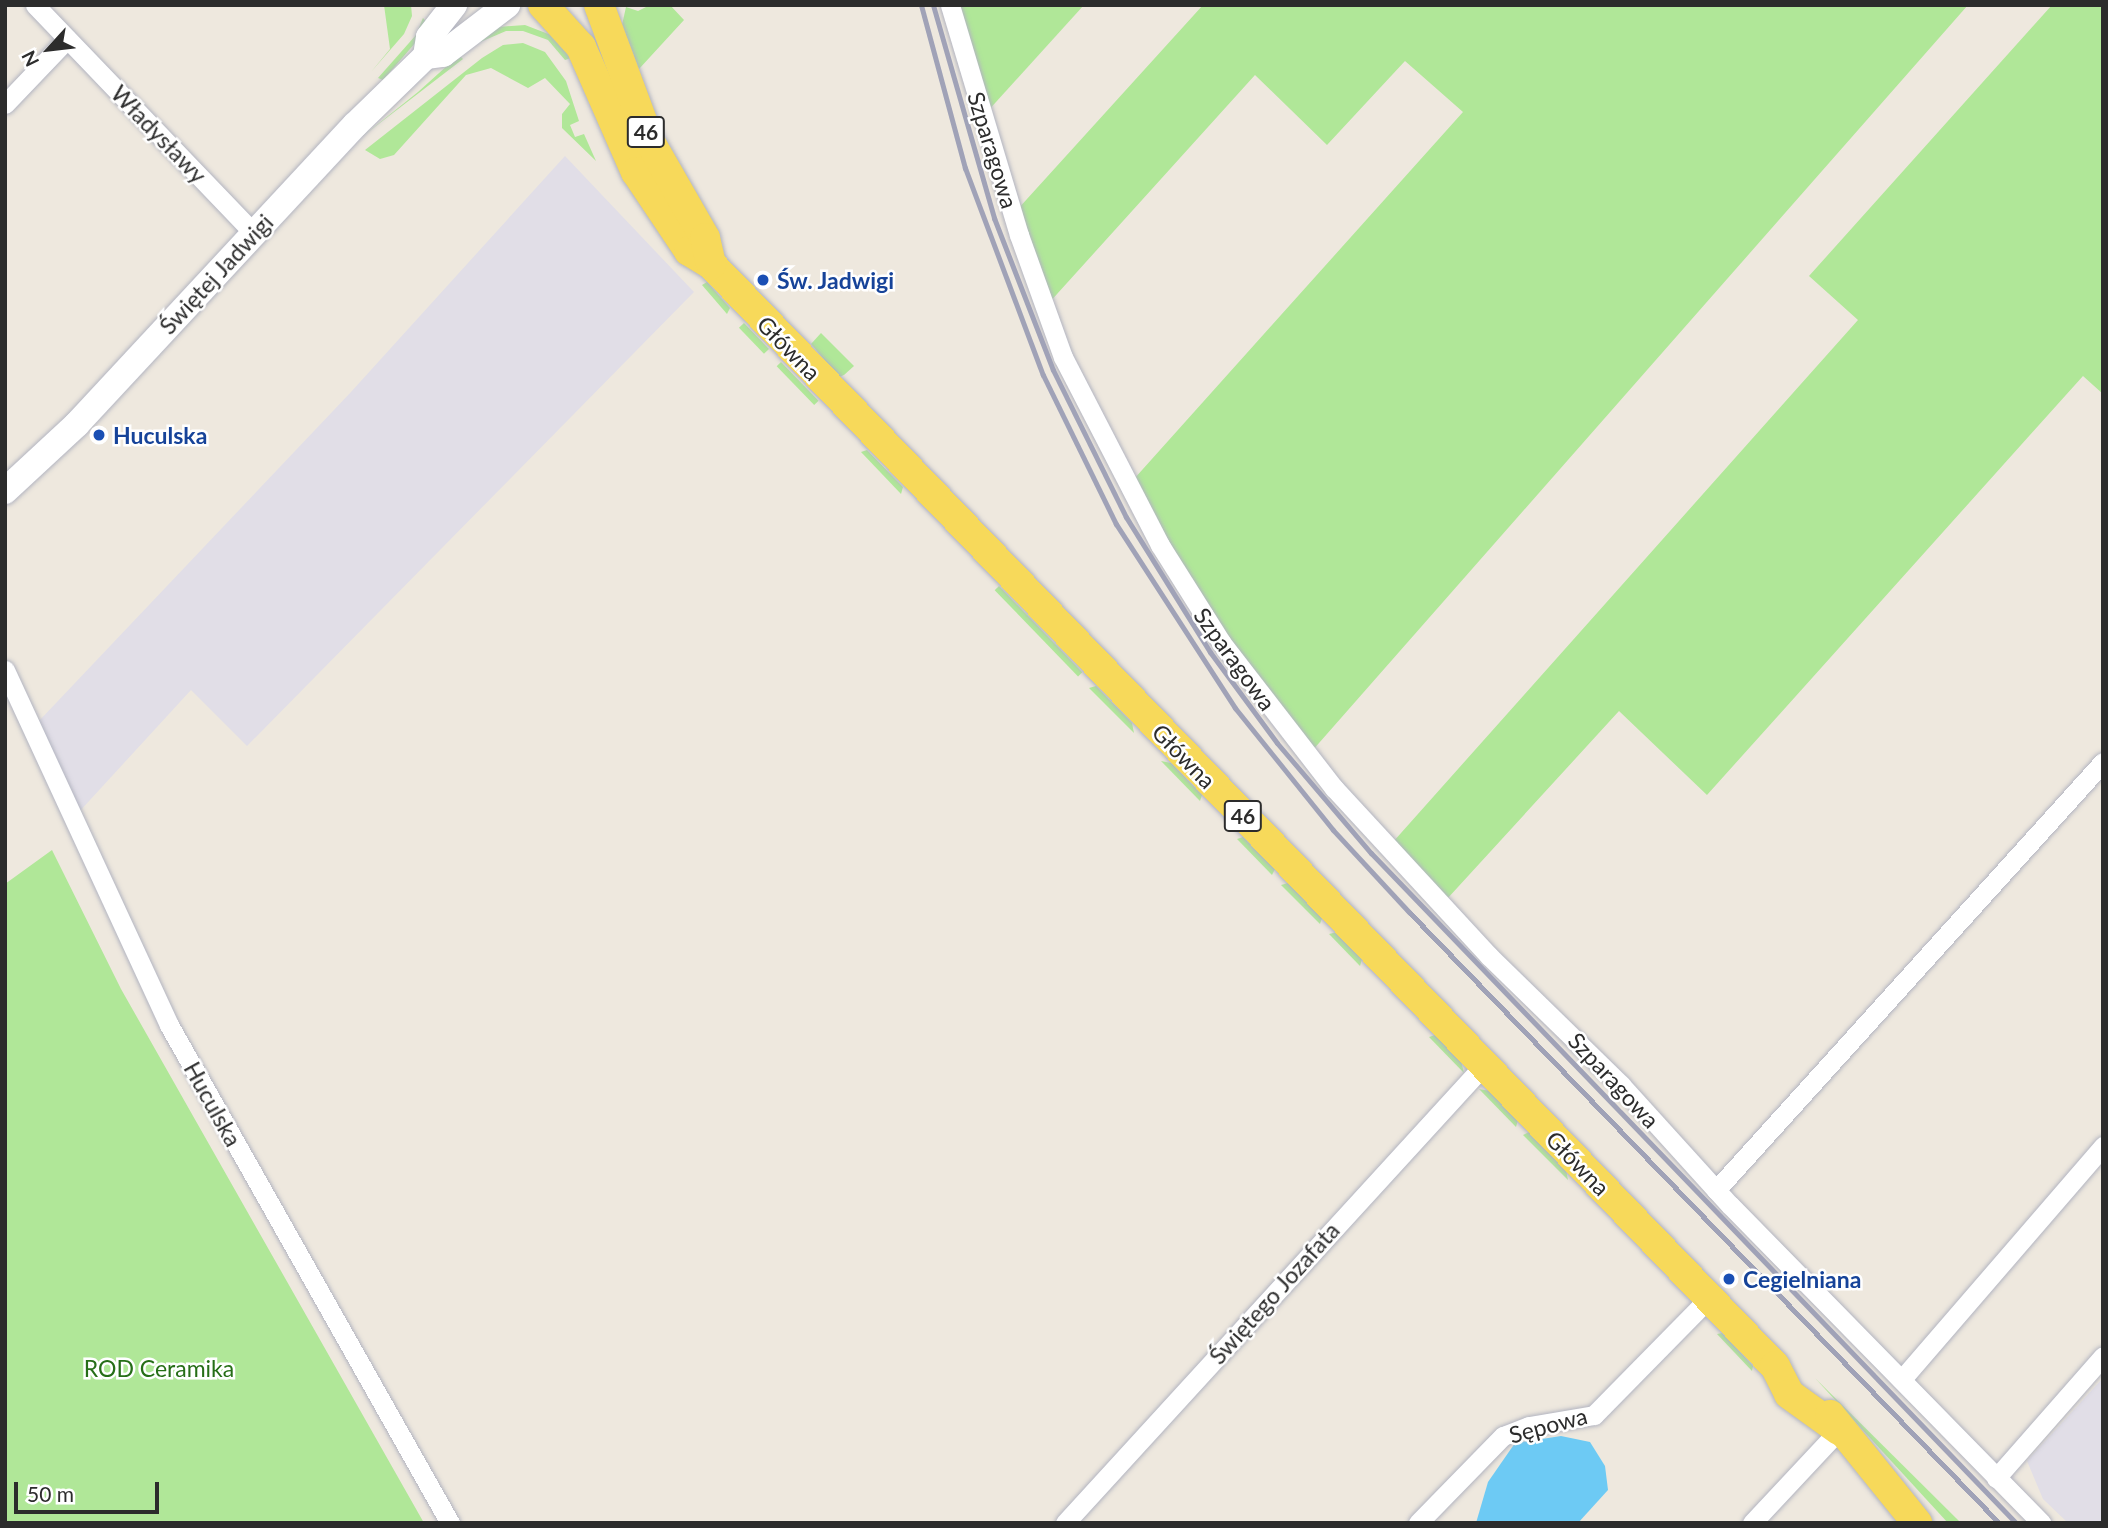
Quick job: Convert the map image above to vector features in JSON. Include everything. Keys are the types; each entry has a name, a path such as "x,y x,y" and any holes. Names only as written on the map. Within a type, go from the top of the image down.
{"main road":[{"name":"Świętej Jadwigi","path":"5,491 77,424 254,233 426,56 429,37 454,5"},
{"name":"Świętej Jadwigi","path":"426,56 443,54 507,5"},
{"name":"Główna","path":"543,5 581,47 626,152 654,202 689,251 711,264 1775,1366 1789,1394 1839,1430 1884,1478 1937,1523"},
{"name":"Główna","path":"599,5 650,142 705,238 711,264"},
{"name":"Główna","path":"1884,1478 1917,1523"}],"street":[{"name":"Władysławy","path":"35,5 254,233"},
{"name":"Szparagowa","path":"950,5 1019,235 1063,357 1189,595 1334,788 1489,956 1621,1085 1716,1190 2041,1523"},
{"path":"5,104 67,39"},
{"name":"Huculska","path":"5,670 169,1025 450,1523"},
{"path":"1716,1190 2103,762"},
{"name":"Świętego Jozafata","path":"1065,1523 1484,1065"},
{"path":"1902,1379 2103,1146"},
{"name":"Sępowa","path":"1418,1523 1503,1436 1529,1426 1594,1415 1709,1298"},
{"path":"1996,1478 2103,1356"},
{"path":"1752,1523 1839,1430"}],"shaded area":[{"path":"565,156 694,292 247,746 191,690 79,812 38,722 351,392"},
{"path":"2103,1378 2103,1523 2068,1523 2043,1499 2027,1461"}],"green space":[{"path":"384,5 411,5 412,16 404,34 371,72 390,49"},
{"path":"650,5 670,5 684,20 639,69 622,25 626,7 638,11"},
{"path":"957,5 1084,5 986,113"},
{"path":"1203,5 1968,5 1312,751 1193,590 1134,479 1463,112 1405,61 1327,145 1255,75 1048,304 1017,210"},
{"path":"2052,5 2103,5 2103,394 2083,376 1707,795 1619,711 1447,899 1393,842 1858,320 1809,276"},
{"path":"423,18 430,26 383,80 378,78 416,35"},
{"path":"525,25 551,35 571,58 565,60 548,40 523,31 506,31 478,43 498,27"},
{"path":"523,43 545,52 566,81 579,121 570,125 575,137 584,134 596,161 562,128 562,114 570,104 545,78 528,88 491,68 466,75 394,155 380,159 365,150 482,58 503,45"},
{"path":"459,55 463,59 363,136 418,92"},
{"path":"707,282 730,308 727,314 702,285"},
{"path":"744,323 769,349 764,354 739,328"},
{"path":"821,333 854,366 844,375 839,377 811,344"},
{"path":"781,362 819,401 814,405 777,366"},
{"path":"867,450 903,487 901,494 861,452"},
{"path":"999,586 1082,672 1078,676 995,590"},
{"path":"1096,686 1132,723 1134,733 1089,688"},
{"path":"1161,761 1171,763 1202,795 1200,801"},
{"path":"1243,837 1275,869 1272,875 1237,839"},
{"name":"ROD Ceramika","path":"52,850 121,989 424,1523 5,1523 5,884"},
{"path":"1288,883 1322,918 1320,924 1281,885"},
{"path":"1337,932 1362,959 1360,966 1329,934"},
{"path":"1435,1035 1461,1061 1464,1073 1429,1037"},
{"path":"1479,1089 1490,1091 1518,1120 1516,1127"},
{"path":"1529,1132 1566,1170 1568,1180 1523,1135"},
{"path":"1722,1333 1753,1366 1752,1371 1717,1334"},
{"path":"1815,1378 1961,1523 1948,1523"}],"water":[{"path":"1561,1436 1590,1442 1605,1466 1608,1490 1578,1523 1476,1523 1488,1482 1515,1443"}],"railway":[{"path":"921,5 965,168 1043,375 1116,524 1235,708 1333,830 1409,912 1999,1523"},
{"path":"933,5 994,218 1053,370 1126,517 1210,652 1277,743 1371,853 2016,1523"}],"place":[{"name":"Św. Jadwigi","path":"763,280"},
{"name":"Huculska","path":"99,435"},
{"name":"Cegielniana","path":"1729,1279"}]}
